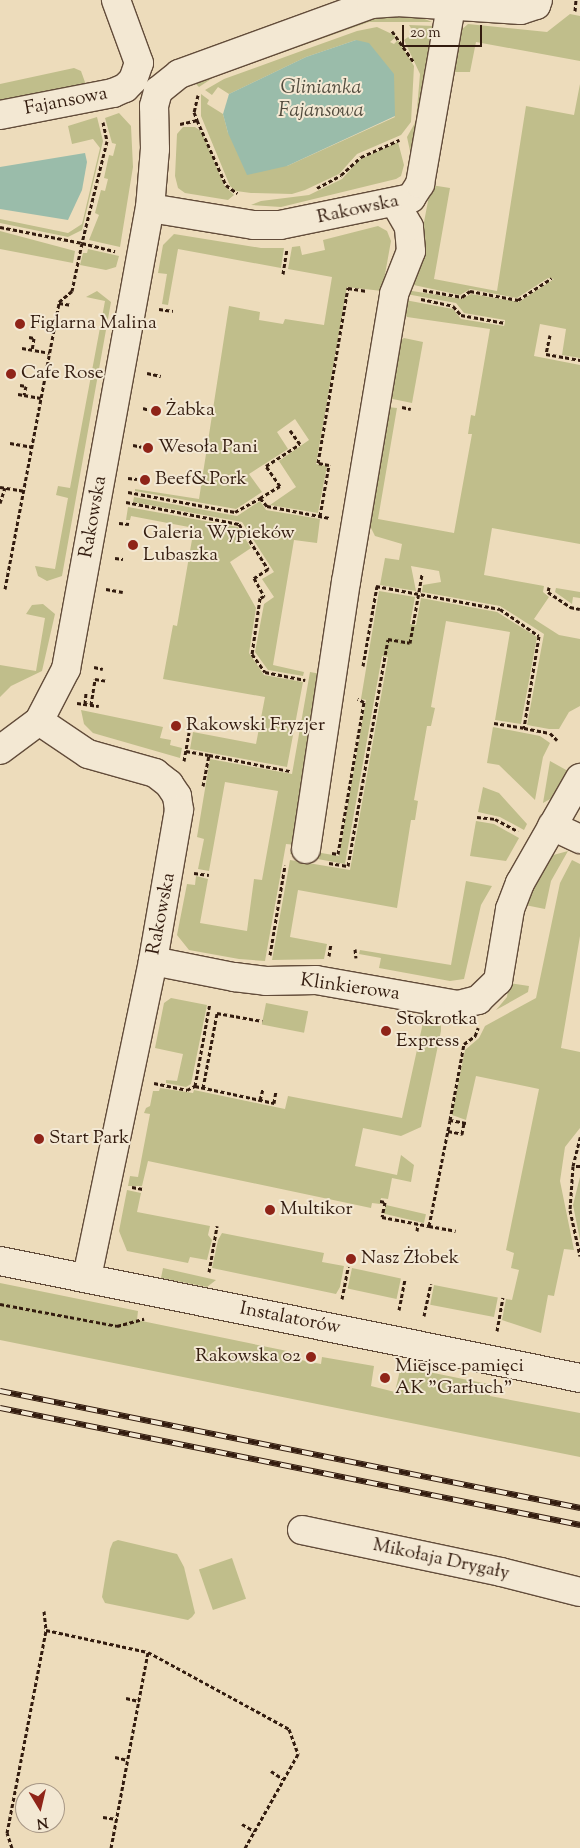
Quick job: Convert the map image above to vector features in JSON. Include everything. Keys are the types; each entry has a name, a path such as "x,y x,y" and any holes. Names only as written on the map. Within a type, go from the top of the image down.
{"street":[{"name":"Fajansowa","path":"0,115 113,93 125,88 133,80 139,63 116,0"},
{"path":"150,208 154,106 158,91 179,74 371,4 397,2 451,7 521,10 536,5 538,0"},
{"name":"Rakowska","path":"87,1278 153,961 178,828 177,796 169,784 155,773 88,754 38,721 66,669 150,208 254,225 280,225 395,203 411,198 420,184 451,7"},
{"path":"133,80 158,91"},
{"path":"305,856 347,572 390,318 396,284 411,251 409,226 395,203"},
{"path":"0,750 38,721"},
{"name":"Klinkierowa","path":"153,961 234,977 266,981 316,980 458,1005 478,1000 498,981 510,909 520,882 580,778"},
{"path":"552,826 580,839"},
{"name":"Instalatorów","path":"0,1261 580,1378"},
{"name":"Mikołaja Drygały","path":"302,1530 501,1572 580,1592"}],"path":[{"path":"575,11 576,0"},
{"path":"386,28 399,38 416,66"},
{"path":"200,91 194,112 197,120 226,185 239,194 246,195"},
{"path":"5,589 59,303 72,291 107,141 103,118"},
{"path":"307,192 341,175 360,157 402,139 404,147"},
{"path":"0,227 123,253"},
{"path":"283,274 288,243"},
{"path":"433,292 462,297 470,290 518,300 552,278"},
{"path":"320,516 329,465 318,463 348,288 375,292"},
{"path":"432,302 453,306 461,315 505,323"},
{"path":"59,303 72,305"},
{"path":"550,334 546,354 580,360"},
{"path":"29,337 34,338 32,350"},
{"path":"22,348 50,353"},
{"path":"146,373 161,376"},
{"path":"20,385 26,386 24,395"},
{"path":"18,394 41,398"},
{"path":"143,408 149,410"},
{"path":"128,492 235,512 280,486 266,466 300,444 290,430"},
{"path":"10,442 32,447"},
{"path":"0,487 24,491"},
{"path":"0,503 6,488"},
{"path":"260,498 267,506 307,514"},
{"path":"126,502 239,524 268,569 254,578 264,596 260,598 252,654 266,672 307,680 306,689"},
{"path":"122,523 129,524"},
{"path":"115,558 123,559"},
{"path":"268,964 305,856 348,866 388,639 410,643 422,574"},
{"path":"380,586 500,609 539,636 524,728"},
{"path":"549,586 548,592 570,607 580,609"},
{"path":"91,705 95,679 107,681"},
{"path":"77,703 99,706"},
{"path":"494,723 550,733 557,740"},
{"path":"184,759 189,732"},
{"path":"186,751 291,771 292,762"},
{"path":"202,792 209,755"},
{"path":"477,818 495,819 525,835"},
{"path":"194,876 194,873 209,875"},
{"path":"195,1086 210,1002"},
{"path":"202,1088 217,1013 262,1021"},
{"path":"429,1226 464,1044 475,1036 480,1023"},
{"path":"144,1081 187,1090 195,1086 274,1103 276,1091"},
{"path":"260,1100 262,1088"},
{"path":"448,1131 463,1134 465,1123 450,1120"},
{"path":"580,1138 573,1166 570,1210 580,1256"},
{"path":"573,1166 580,1166"},
{"path":"380,1200 385,1202 382,1217 456,1231"},
{"path":"417,1231 418,1224"},
{"path":"209,1272 217,1226"},
{"path":"342,1299 348,1267"},
{"path":"399,1310 405,1279"},
{"path":"424,1316 430,1284"},
{"path":"497,1331 503,1298"},
{"path":"0,1304 117,1326 146,1318"},
{"path":"12,1848 7,1833 46,1630 44,1611"},
{"path":"46,1630 148,1652 289,1729 298,1754 245,1848"},
{"path":"112,1848 148,1652"},
{"path":"126,1698 139,1701"},
{"path":"114,1757 128,1760"},
{"path":"271,1771 283,1779"},
{"path":"103,1817 117,1819"},
{"path":"242,1824 254,1832"}],"shaded area":[{"path":"376,13 420,17 432,22 369,22 214,77 199,87 192,80"},
{"path":"570,14 580,16 580,61 476,42 470,72 451,72 458,33 468,24 547,32"},
{"path":"409,25 434,26 436,31 413,165 407,137 416,121 420,74 404,40 414,33"},
{"path":"377,27 396,37 390,42 394,44 398,40 414,66 411,122 401,135 357,154 339,174 292,194 251,193 236,191 230,186 201,116 201,94 209,100 207,104 223,114 228,133 287,166 395,117 356,40 306,57 229,94 218,87 212,95 205,90 224,79 357,31"},
{"path":"74,68 81,71 86,85 0,103 0,84"},
{"path":"580,84 580,358 562,355 566,329 540,324 534,356 580,365 580,544 492,528 484,575 544,586 543,592 549,597 534,619 559,635 580,639 580,706 569,712 559,729 549,729 527,725 544,634 500,606 422,592 423,585 441,582 439,571 411,566 416,591 380,585 385,558 399,560 402,544 375,536 367,520 387,407 397,408 378,519 454,533 472,434 468,434 471,415 475,416 490,329 407,317 403,312 405,300 453,309 461,319 504,326 505,323 505,320 464,313 456,303 406,294 406,290 462,299 471,294 519,302 554,279 548,278 517,298 470,289 460,295 409,284 418,254 431,185 450,188 434,279 497,291 526,106 574,115"},
{"path":"119,113 131,126 133,167 120,247 89,240 99,215 95,213 101,190 105,191 108,179 104,178 109,155 113,156 116,144 112,143 105,118"},
{"path":"97,117 103,141 82,230 68,237 0,223 0,219 68,233 82,224 100,148 93,139 72,144 68,126"},
{"path":"183,127 195,127 202,132 224,185 234,195 228,200 185,193 178,188 175,176 177,134"},
{"path":"398,142 404,165 401,176 396,179 281,207 251,205 261,201 309,195 342,179 359,160"},
{"path":"378,226 387,231 391,241 382,291 347,287 316,464 327,466 318,513 270,505 296,487 279,461 309,440 295,419 277,432 288,449 249,474 262,492 236,509 135,491 135,489 199,499 229,306 260,312 259,320 283,324 285,319 324,325 332,277 288,269 292,247 300,246 302,255 325,250 323,240"},
{"path":"0,231 75,251 73,263 0,249"},
{"path":"174,234 261,248 284,248 281,268 178,249 168,305 162,304 167,274 158,273 163,245"},
{"path":"88,249 119,256 116,267 106,270 80,265 83,253 87,253"},
{"path":"97,291 111,302 62,576 47,581 38,576 35,566 55,569 68,498 56,495 58,486 70,488 105,301 86,297"},
{"path":"404,338 423,342 412,403 388,398 398,342"},
{"path":"134,497 237,516 260,501 266,510 320,519 317,543 294,540 273,665 304,672 303,676 268,670 255,652 264,604 274,597 262,579 274,572 242,522 133,502"},
{"path":"128,507 238,527 251,548 230,562 256,608 249,653 264,675 303,682 287,767 190,749 193,732 256,744 265,697 163,679 173,625 177,626 194,528 131,516 130,520 126,520"},
{"path":"556,588 580,592 580,598 573,597 572,604 555,592"},
{"path":"379,591 415,597 410,624 416,625 421,598 497,612 537,637 521,724 495,720 510,632 446,621 431,707 435,708 431,726 427,726 414,800 418,801 415,820 411,820 397,908 298,890 290,937 327,944 324,959 272,960 290,860 350,870 388,657 382,656 345,864 290,854 292,848 339,856 366,700 361,699"},
{"path":"43,604 55,614 42,671 11,686 0,697 0,665 36,671 45,618 26,614 32,605"},
{"path":"310,672 321,674 297,845 286,844 265,961 239,959 189,950 177,935 187,884 195,885 196,876 208,879 200,923 247,931 254,879 262,880 278,791 225,782 209,871 198,869 204,839 197,837 210,759 292,774"},
{"path":"81,710 163,727 160,738 171,740 170,745 182,748 180,758 93,733 84,724"},
{"path":"493,727 540,736 550,743 543,757 535,800 499,765 487,763"},
{"path":"550,761 568,771 552,798 543,803"},
{"path":"483,787 499,793 527,824 524,830 500,817 478,812"},
{"path":"476,821 494,824 519,838 506,861 470,856"},
{"path":"568,851 551,881 545,909 525,905 546,857"},
{"path":"572,860 580,864 580,936 561,1048 580,1052 580,1128 565,1147 560,1181 574,1250 564,1249 554,1296 548,1295 541,1333 502,1320 506,1299 512,1300 519,1270 511,1268 514,1253 506,1250 539,1089 476,1076 466,1120 452,1115 465,1050 479,1038 485,1026 536,998 560,883"},
{"path":"466,881 492,886 481,905 464,979 450,981 379,968 381,958 359,954 360,950 451,965"},
{"path":"509,983 529,986 528,992 496,1010 507,997"},
{"path":"171,998 207,1005 191,1084 186,1087 166,1083 166,1080 177,1081 183,1054 155,1048 164,1003"},
{"path":"266,1003 308,1011 304,1033 262,1025"},
{"path":"424,1018 441,1021 441,1031 421,1127 401,1136 363,1128 355,1166 397,1175 401,1155 414,1165 411,1182 392,1178 388,1199 381,1198 380,1204 372,1203 371,1208 148,1161 142,1186 128,1186 130,1176 138,1177 150,1114 144,1113 146,1108 150,1106 153,1091 159,1091 160,1088 193,1093 194,1090 285,1109 288,1096 402,1118"},
{"path":"580,1177 580,1240 573,1205"},
{"path":"127,1190 141,1193 137,1212 210,1226 208,1235 212,1240 207,1260 190,1257 188,1263 127,1251 119,1231"},
{"path":"386,1205 426,1214 424,1223 384,1214"},
{"path":"222,1233 324,1253 322,1262 344,1266 340,1287 336,1294 212,1268 218,1240"},
{"path":"163,1268 216,1280 207,1287 161,1278"},
{"path":"352,1268 401,1278 397,1299 348,1289"},
{"path":"0,1283 138,1311 137,1320 297,1353 296,1359 321,1364 322,1357 374,1366 371,1386 395,1392 400,1370 404,1367 488,1384 490,1396 580,1413 580,1457 0,1340"},
{"path":"434,1285 498,1297 494,1317 430,1305"},
{"path":"118,1540 177,1554 184,1567 195,1613 192,1617 188,1620 105,1603 102,1597 110,1549 113,1542"},
{"path":"232,1558 246,1599 213,1610 199,1569"}],"water":[{"name":"Glinianka Fajansowa","path":"356,40 369,43 394,74 395,116 287,166 247,175 228,133 223,114 229,94 306,57"},
{"path":"85,153 87,162 82,190 68,220 0,209 0,167"}],"railway":[{"path":"0,1391 580,1508"},
{"path":"0,1408 580,1525"}],"place":[{"name":"Figlarna Malina","path":"20,324"},
{"name":"Cafe Rose","path":"11,374"},
{"name":"Żabka","path":"156,411"},
{"name":"Wesoła Pani","path":"148,448"},
{"name":"Beef&Pork","path":"145,480"},
{"name":"Galeria Wypieków Lubaszka","path":"133,545"},
{"name":"Rakowski Fryzjer","path":"176,726"},
{"name":"Stokrotka Express","path":"386,1031"},
{"name":"Start Park","path":"39,1139"},
{"name":"Multikor","path":"270,1210"},
{"name":"Nasz Żłobek","path":"351,1259"},
{"name":"Rakowska 02","path":"311,1357"},
{"name":"Miejsce pamięci AK \"Garłuch\"","path":"385,1378"}]}
